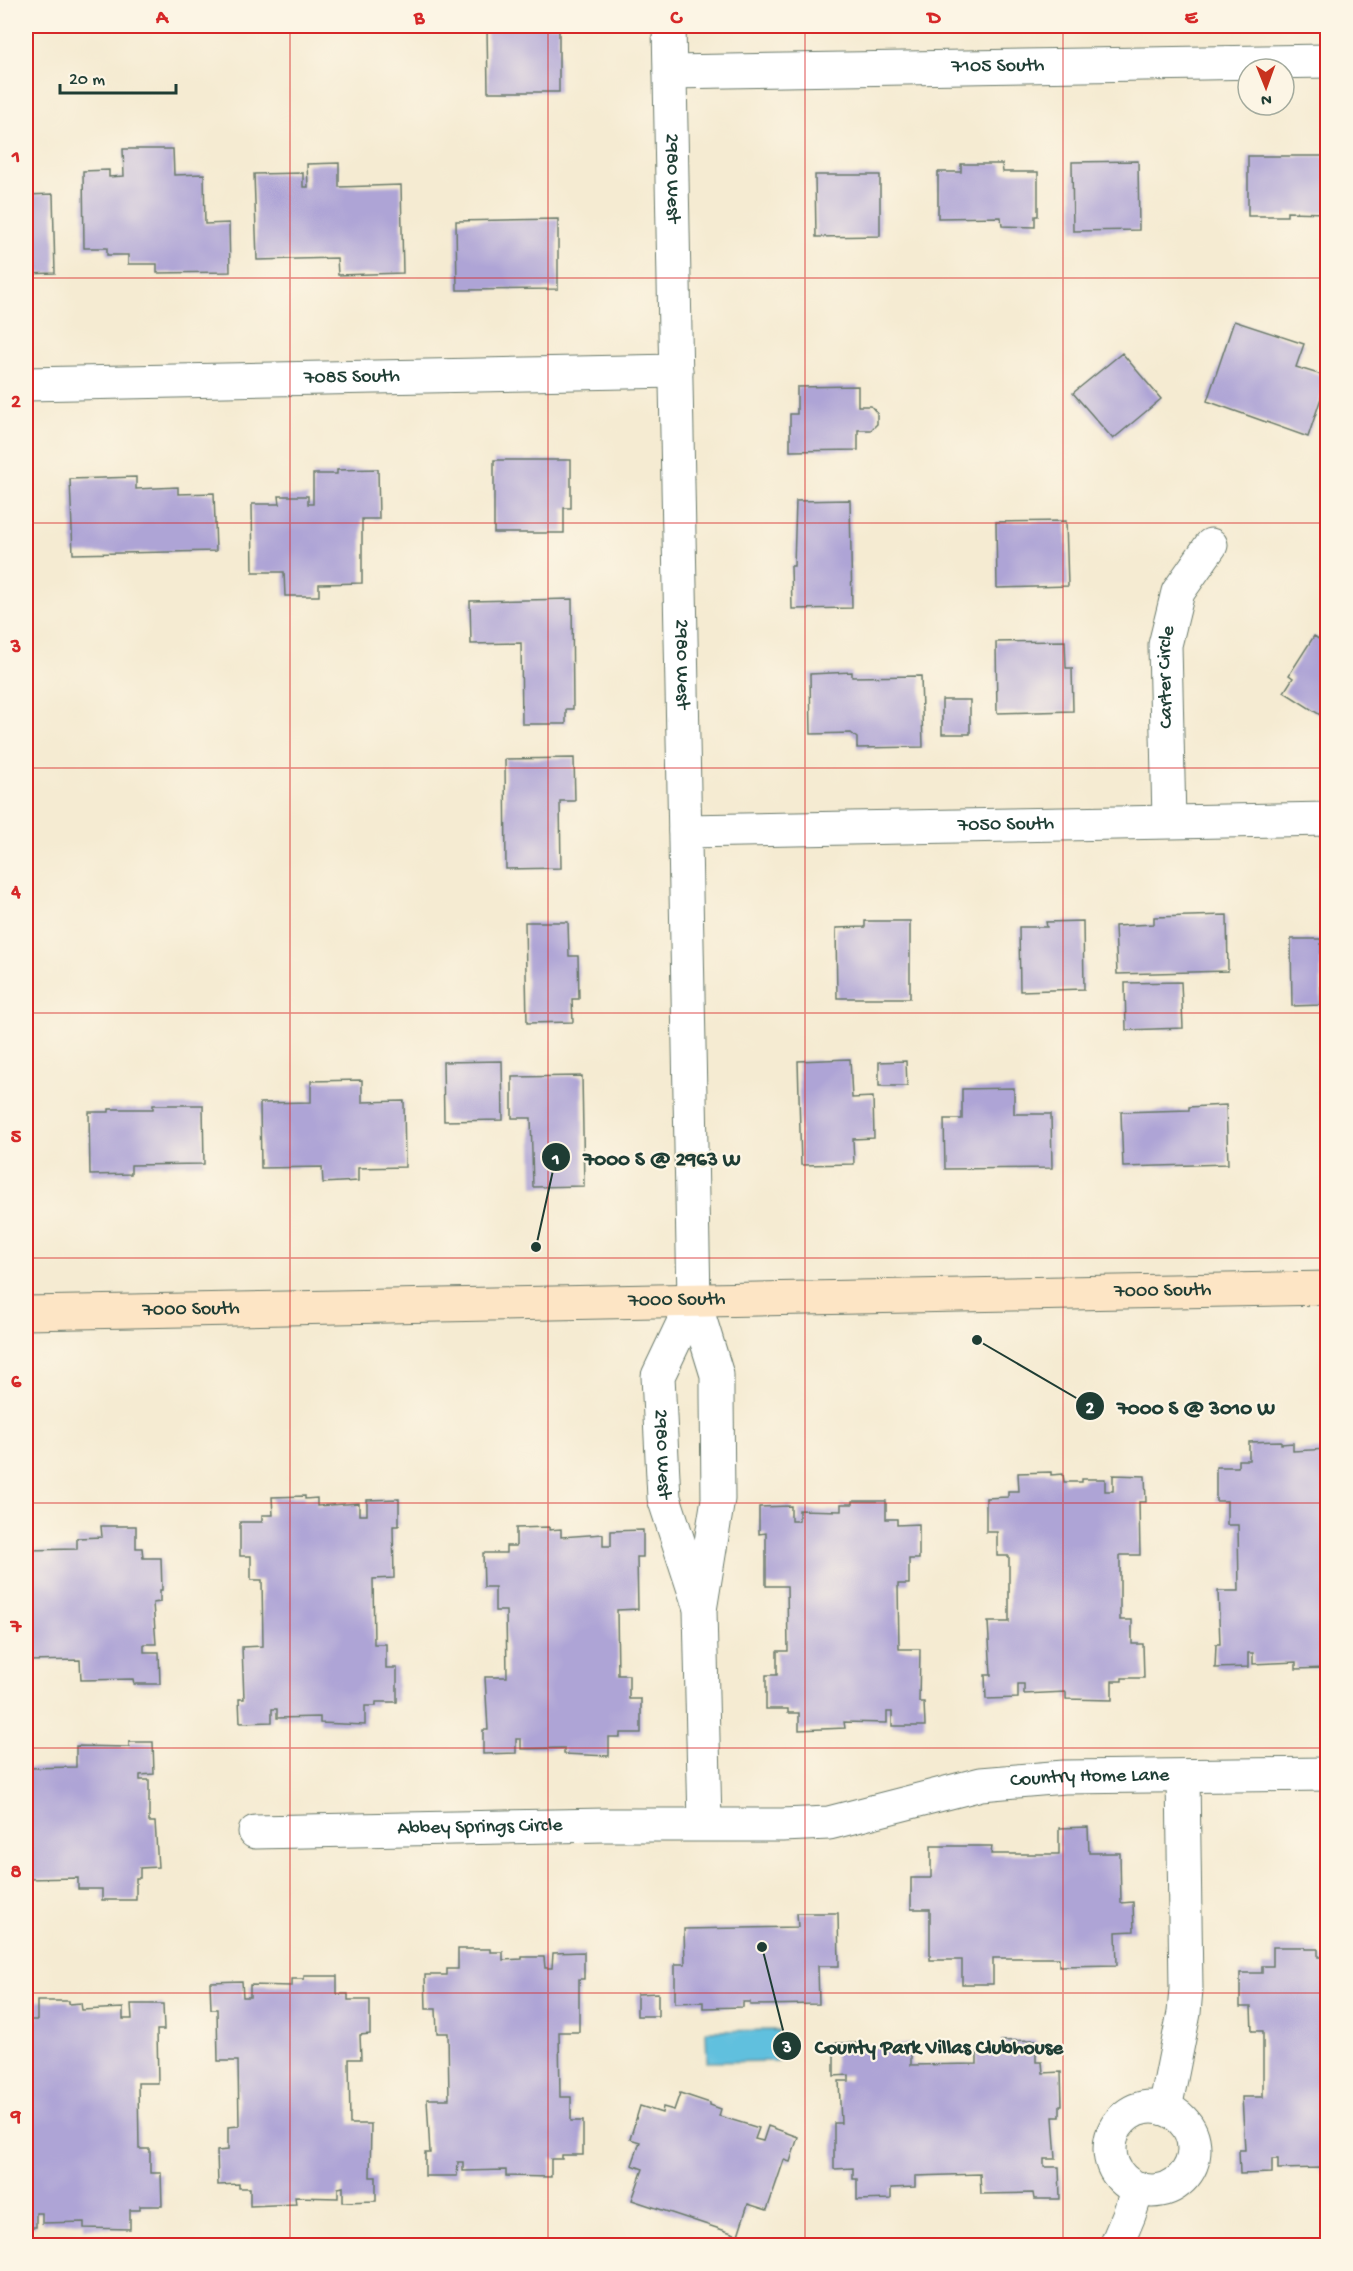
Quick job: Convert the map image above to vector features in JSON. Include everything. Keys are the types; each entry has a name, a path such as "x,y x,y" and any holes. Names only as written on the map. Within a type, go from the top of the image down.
{"main road":[{"name":"7000 South","path":"26,1313 1328,1288"}],"street":[{"name":"2980 West","path":"669,26 694,1300 717,1375 718,1499 700,1610 705,1824"},
{"name":"7105 South","path":"670,72 1328,61"},
{"name":"7085 South","path":"26,384 676,371"},
{"name":"Carter Circle","path":"1169,821 1165,645 1178,592 1212,546"},
{"name":"7050 South","path":"685,831 1328,819"},
{"name":"2980 West","path":"694,1300 658,1376 664,1498 700,1610"},
{"path":"1183,1777 1328,1774"},
{"name":"Country Home Lane","path":"705,1824 829,1823 981,1784 1021,1779 1064,1776 1183,1777 1186,1989 1183,2023 1166,2109"},
{"name":"Abbey Springs Circle","path":"255,1832 705,1824"},
{"path":"1143,2108 1166,2109 1182,2119 1190,2130 1194,2143 1194,2157 1189,2170 1180,2181 1168,2188 1155,2191 1137,2188 1118,2173 1112,2161 1110,2147 1113,2134 1120,2121 1130,2113 1143,2108"},
{"path":"1116,2246 1129,2216 1137,2188"}],"water":[{"path":"778,2030 778,2061 707,2062 706,2031"}],"building":[{"path":"559,26 559,92 488,92 487,27"},
{"path":"123,149 173,149 174,175 204,174 205,224 229,223 230,272 157,273 157,264 128,264 128,255 107,255 107,248 84,248 83,171 109,170 109,177 124,176"},
{"path":"1248,156 1328,156 1328,213 1287,212 1287,216 1248,216"},
{"path":"1138,161 1139,230 1073,231 1072,162"},
{"path":"339,163 339,187 401,185 403,273 338,275 337,258 257,260 254,174 303,173 303,187 308,187 307,164"},
{"path":"961,164 1002,164 1003,172 1038,172 1038,216 1035,216 1035,227 1002,226 1001,217 938,218 938,172 961,172"},
{"path":"815,175 880,175 880,236 816,237"},
{"path":"53,194 55,273 26,274 26,195"},
{"path":"558,219 558,289 457,290 456,221"},
{"path":"1234,321 1304,344 1296,367 1328,377 1308,437 1207,401"},
{"path":"1122,353 1161,399 1113,439 1073,393"},
{"path":"858,386 858,406 871,406 877,413 877,424 871,430 858,430 858,450 790,451 790,414 797,414 797,387"},
{"path":"494,460 571,460 571,508 564,508 564,533 494,533"},
{"path":"378,469 379,519 362,519 362,583 319,584 319,596 285,596 284,572 253,572 252,504 280,504 279,496 308,496 308,504 313,504 313,474 337,474 337,470"},
{"path":"136,477 136,489 178,487 178,494 214,493 216,551 73,554 70,479"},
{"path":"850,500 852,608 792,609 791,566 794,566 796,501"},
{"path":"1066,521 1068,586 997,588 996,522"},
{"path":"27,523 29,570 26,570"},
{"path":"572,599 573,709 566,709 566,724 522,724 521,643 471,644 470,601"},
{"path":"1314,636 1328,645 1328,720 1284,692 1293,678 1289,675"},
{"path":"1065,641 1066,668 1072,668 1073,711 997,713 996,642"},
{"path":"852,672 852,677 921,676 923,747 857,748 857,738 851,733 811,734 810,674"},
{"path":"942,700 970,700 970,734 942,734"},
{"path":"574,758 575,801 560,801 561,868 506,869 505,759"},
{"path":"1227,915 1228,971 1117,974 1115,926 1154,924 1154,917"},
{"path":"865,921 910,921 910,998 837,998 836,928 865,927"},
{"path":"1083,921 1084,989 1020,991 1019,927 1047,927 1046,922"},
{"path":"525,922 568,922 569,956 578,956 579,999 572,999 573,1022 527,1023"},
{"path":"1291,939 1321,939 1321,1005 1292,1006"},
{"path":"1181,982 1183,1028 1126,1030 1125,983"},
{"path":"850,1059 852,1098 873,1097 874,1138 853,1139 854,1164 801,1165 798,1061"},
{"path":"502,1061 503,1120 444,1121 443,1062"},
{"path":"906,1061 907,1086 879,1086 879,1062"},
{"path":"582,1076 584,1186 533,1187 531,1118 512,1118 512,1077"},
{"path":"362,1080 362,1102 404,1101 405,1167 358,1168 358,1181 323,1183 322,1167 261,1168 260,1103 311,1102 311,1081"},
{"path":"1014,1088 1014,1114 1051,1114 1052,1168 945,1169 944,1119 962,1119 962,1089"},
{"path":"153,1105 203,1105 204,1164 131,1165 131,1174 90,1175 89,1112 109,1112 109,1109 153,1109"},
{"path":"1226,1105 1228,1164 1123,1167 1121,1112 1189,1110 1189,1107"},
{"path":"1281,1441 1281,1444 1293,1443 1293,1451 1328,1449 1328,1673 1325,1673 1325,1668 1296,1669 1296,1662 1253,1664 1253,1653 1248,1653 1248,1667 1215,1668 1216,1644 1220,1644 1218,1591 1239,1591 1238,1525 1227,1525 1227,1501 1216,1501 1216,1467 1238,1467 1238,1460 1249,1460 1249,1442"},
{"path":"1051,1472 1051,1475 1063,1474 1064,1482 1105,1479 1105,1491 1113,1491 1113,1475 1145,1476 1146,1502 1139,1502 1140,1555 1120,1555 1120,1620 1132,1620 1132,1644 1143,1644 1144,1678 1122,1678 1122,1681 1112,1681 1112,1700 1066,1699 1066,1692 1024,1694 1024,1684 1018,1684 1018,1698 986,1699 985,1675 991,1675 988,1622 1009,1622 1009,1556 997,1556 997,1532 986,1532 986,1498 1008,1497 1008,1491 1019,1491 1018,1473"},
{"path":"305,1496 305,1499 317,1498 317,1506 359,1503 359,1515 367,1515 367,1500 399,1499 399,1526 393,1526 394,1578 373,1579 374,1644 386,1644 386,1668 397,1668 397,1702 376,1702 376,1706 365,1706 365,1725 320,1723 320,1717 277,1718 277,1709 272,1709 272,1722 240,1723 239,1699 244,1699 242,1647 263,1646 262,1580 251,1580 251,1556 240,1556 240,1522 262,1522 262,1515 273,1515 272,1497"},
{"path":"853,1501 886,1501 886,1519 897,1519 897,1525 919,1524 919,1559 909,1559 909,1584 898,1584 899,1649 920,1649 919,1702 924,1702 925,1726 892,1726 892,1712 887,1712 887,1723 844,1722 845,1728 799,1730 799,1713 788,1713 788,1709 766,1709 766,1675 777,1675 777,1651 788,1651 787,1586 766,1586 766,1533 759,1534 759,1507 791,1506 791,1521 799,1521 799,1510 841,1511 841,1504 853,1504"},
{"path":"101,1526 136,1526 136,1548 142,1548 143,1558 161,1558 160,1602 153,1603 156,1644 144,1644 144,1652 159,1652 160,1684 134,1684 133,1679 81,1680 80,1660 26,1661 26,1550 77,1549 77,1538 102,1537"},
{"path":"549,1527 549,1530 561,1529 561,1537 603,1534 603,1546 611,1546 611,1531 643,1530 643,1557 637,1557 638,1609 617,1610 618,1675 629,1675 629,1699 641,1699 641,1733 620,1733 620,1737 609,1737 609,1756 564,1754 564,1748 521,1749 521,1739 516,1739 516,1753 483,1754 483,1730 488,1730 485,1677 507,1677 506,1611 495,1611 495,1587 484,1587 483,1553 506,1553 506,1546 516,1546 516,1528"},
{"path":"129,1742 153,1742 154,1774 140,1775 140,1780 149,1780 149,1822 155,1822 158,1867 140,1868 140,1878 136,1878 136,1900 102,1900 102,1889 78,1889 78,1878 26,1879 26,1768 76,1767 76,1746 129,1747"},
{"path":"1088,1827 1089,1853 1120,1853 1121,1903 1133,1902 1134,1931 1116,1932 1117,1965 1059,1966 1059,1958 993,1958 993,1984 962,1984 962,1960 930,1960 930,1909 911,1909 911,1878 931,1878 931,1846 992,1846 991,1854 1059,1854 1059,1828"},
{"path":"797,1913 838,1913 839,1966 818,1966 819,2004 750,2005 750,2002 743,2002 743,2007 703,2008 703,2002 675,2003 675,1964 685,1964 684,1929 798,1927"},
{"path":"1273,1947 1318,1949 1318,1957 1328,1957 1328,2174 1321,2174 1320,2168 1278,2169 1278,2159 1272,2159 1272,2173 1240,2174 1239,2150 1245,2150 1242,2097 1263,2097 1263,2031 1252,2031 1251,2007 1240,2007 1240,1973 1262,1973 1262,1966 1273,1966"},
{"path":"458,1949 490,1949 490,1952 503,1952 503,1960 544,1957 545,1968 552,1968 553,1953 584,1952 584,1979 579,1979 579,2032 559,2032 560,2097 571,2097 571,2121 583,2121 583,2155 562,2155 562,2159 551,2159 551,2177 506,2176 506,2170 463,2171 463,2162 458,2162 457,2176 425,2176 425,2153 430,2153 427,2099 449,2099 448,2033 437,2033 436,2009 426,2009 425,1975 447,1975 447,1969 458,1969"},
{"path":"304,1976 337,1976 337,1994 348,1994 348,2000 370,2000 370,2034 360,2035 361,2059 349,2059 350,2124 371,2124 370,2177 376,2177 376,2201 343,2202 343,2187 338,2188 338,2198 295,2197 296,2204 250,2206 250,2188 239,2188 239,2184 218,2185 217,2151 228,2150 228,2127 239,2126 238,2061 218,2061 217,2009 211,2009 210,1982 242,1981 243,1997 250,1997 250,1985 292,1986 292,1979 304,1979"},
{"path":"658,1993 658,2016 637,2016 637,1994"},
{"path":"37,2001 81,2003 82,2010 123,2008 123,2019 132,2019 131,2004 163,2004 164,2030 157,2030 158,2083 138,2083 139,2149 150,2149 150,2173 161,2173 162,2206 140,2206 140,2210 130,2210 130,2229 84,2228 84,2222 42,2223 42,2213 36,2213 36,2227 26,2227 26,2020 37,2020"},
{"path":"1036,2040 1036,2062 1042,2062 1043,2073 1061,2072 1060,2117 1053,2117 1056,2159 1044,2159 1044,2167 1059,2167 1060,2199 1034,2199 1033,2193 981,2194 980,2174 915,2176 915,2187 891,2188 891,2199 857,2200 857,2179 853,2179 853,2168 834,2169 834,2123 841,2123 839,2081 849,2081 849,2075 834,2076 834,2043 857,2043 858,2048 911,2044 911,2065 977,2064 977,2053 1002,2052 1001,2041"},
{"path":"680,2093 721,2109 719,2116 759,2128 755,2139 763,2141 768,2126 798,2137 790,2162 784,2160 767,2210 748,2204 738,2235 632,2200 643,2169 632,2165 640,2142 630,2139 640,2106 662,2113 663,2107 674,2110"}],"place":[{"name":"7000 S @ 2963 W","path":"536,1247"},
{"name":"7000 S @ 3010 W","path":"977,1340"},
{"name":"County Park Villas Clubhouse","path":"762,1947"}]}
